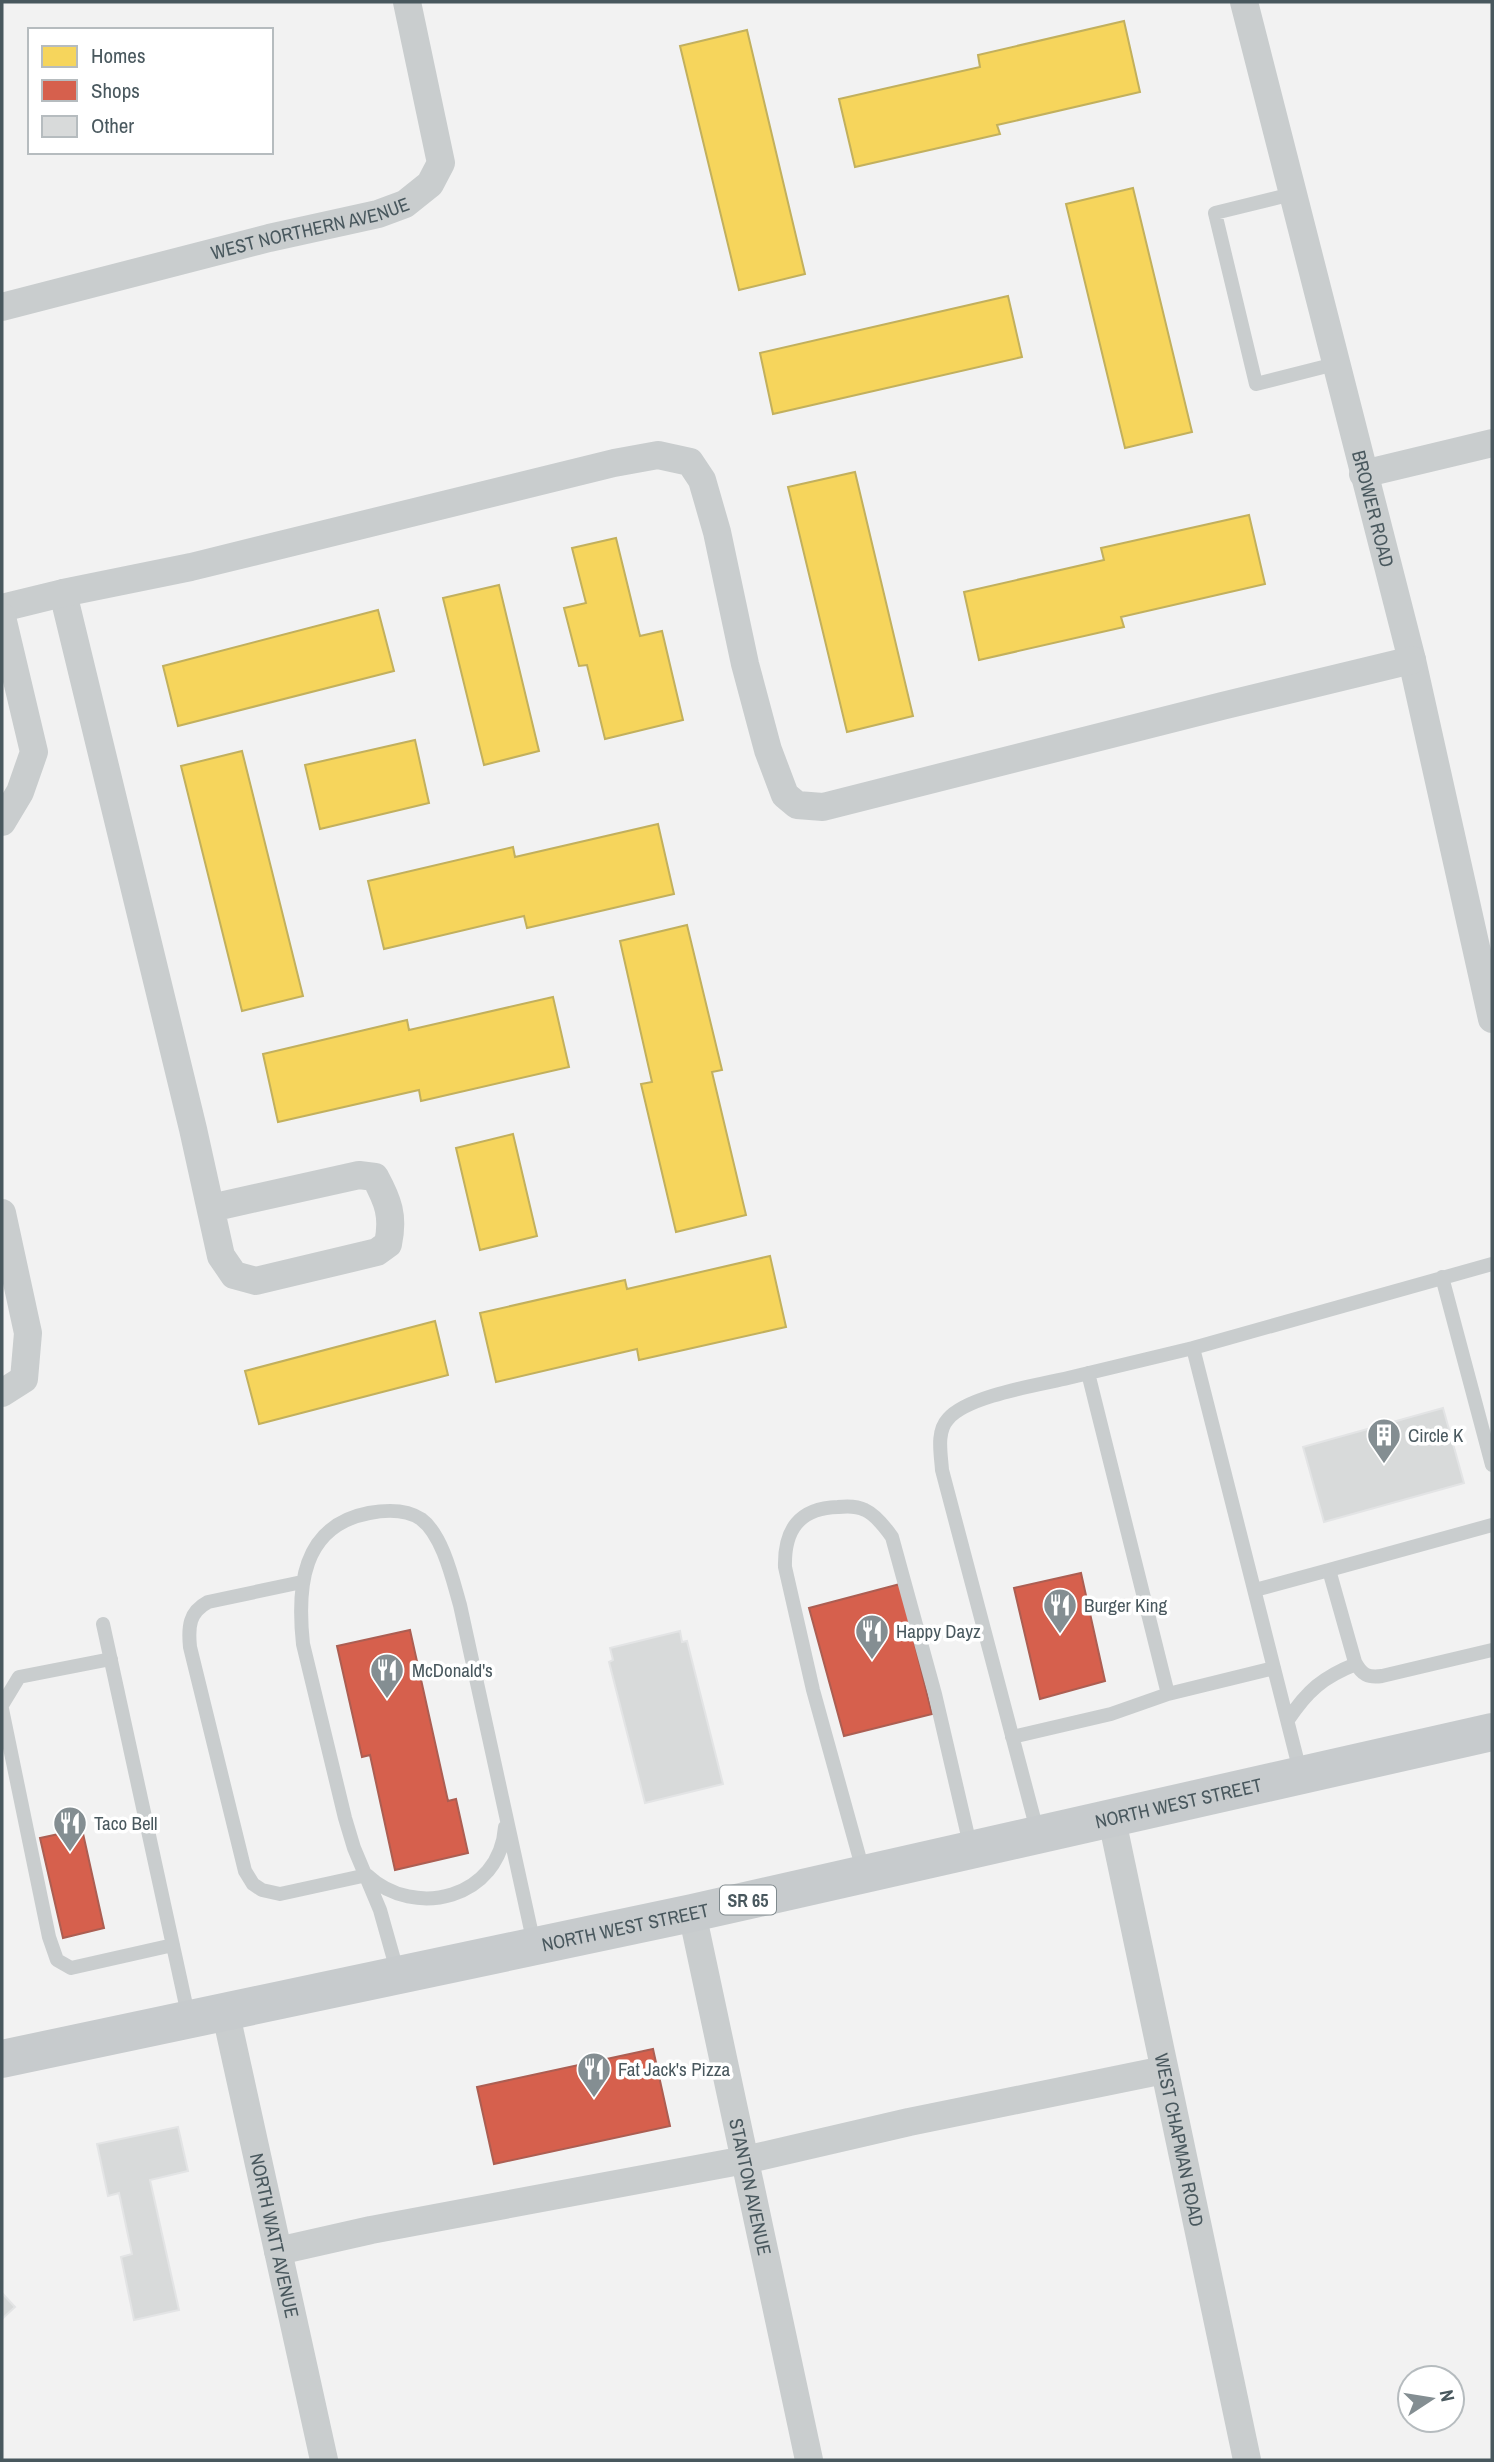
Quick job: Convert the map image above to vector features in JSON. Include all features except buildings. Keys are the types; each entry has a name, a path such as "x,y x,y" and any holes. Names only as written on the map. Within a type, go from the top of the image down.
{"main road":[{"name":"NORTH WEST STREET","path":"2,2059 692,1913 1492,1732"}],"street":[{"name":"WEST NORTHERN AVENUE","path":"2,307 269,238 378,214 405,204 430,184 441,163 407,2"},
{"name":"BROWER ROAD","path":"1244,2 1412,660 1492,1019"},
{"path":"1363,474 1492,443"},
{"path":"2,608 191,568 614,463 658,455 690,462 702,480 768,750 785,794 797,805 823,807 1412,660"},
{"path":"63,593 193,1129 221,1256 234,1275 256,1281 377,1252 388,1244 393,1224 386,1197 375,1177 359,1175 211,1208"},
{"path":"2,617 34,752 20,792 2,822"},
{"path":"2,1213 28,1333 24,1378 2,1393"},
{"name":"WEST CHAPMAN ROAD","path":"1112,1819 1247,2460"},
{"name":"STANTON AVENUE","path":"692,1913 809,2460"},
{"name":"NORTH WATT AVENUE","path":"207,2014 278,2251 324,2460"},
{"path":"278,2251 371,2230 745,2160 909,2122 1164,2070"}],"lane":[{"path":"1292,194 1215,213 1256,384 1335,364"},
{"path":"1038,1836 943,1470 940,1446 945,1421 956,1410 988,1398 1193,1348 1492,1264"},
{"path":"1443,1278 1492,1465"},
{"path":"1193,1348 1302,1776"},
{"path":"1087,1373 1168,1694"},
{"path":"864,1874 813,1690 785,1567 784,1546 791,1531 813,1511 826,1507 847,1506 865,1510 880,1521 892,1536 935,1694 971,1850"},
{"path":"398,1974 390,1942 345,1818 303,1644 300,1615 302,1582 312,1551 327,1533 361,1514 403,1512 421,1520 443,1552 460,1605 535,1946"},
{"path":"1255,1590 1492,1525"},
{"path":"1329,1570 1356,1664 1367,1676 1374,1677 1492,1650"},
{"path":"302,1582 202,1605 196,1609 189,1626 190,1647 239,1849 245,1871 253,1884 271,1894 280,1894 367,1875"},
{"path":"103,1624 173,1945 207,2014"},
{"path":"111,1660 19,1677 2,1707 49,1937 57,1960 71,1968 173,1945"},
{"path":"1287,1720 1312,1688 1356,1664"},
{"path":"1012,1737 1111,1714 1168,1694 1274,1668"},
{"path":"367,1875 386,1890 400,1895 430,1898 459,1892 471,1886 492,1868 502,1846 506,1815"}],"place":[{"name":"Circle K","path":"1384,1465"},
{"name":"Burger King","path":"1060,1635"},
{"name":"Happy Dayz","path":"872,1661"},
{"name":"McDonald's","path":"387,1700"},
{"name":"Taco Bell","path":"70,1853"},
{"name":"Fat Jack's Pizza","path":"594,2099"}]}
